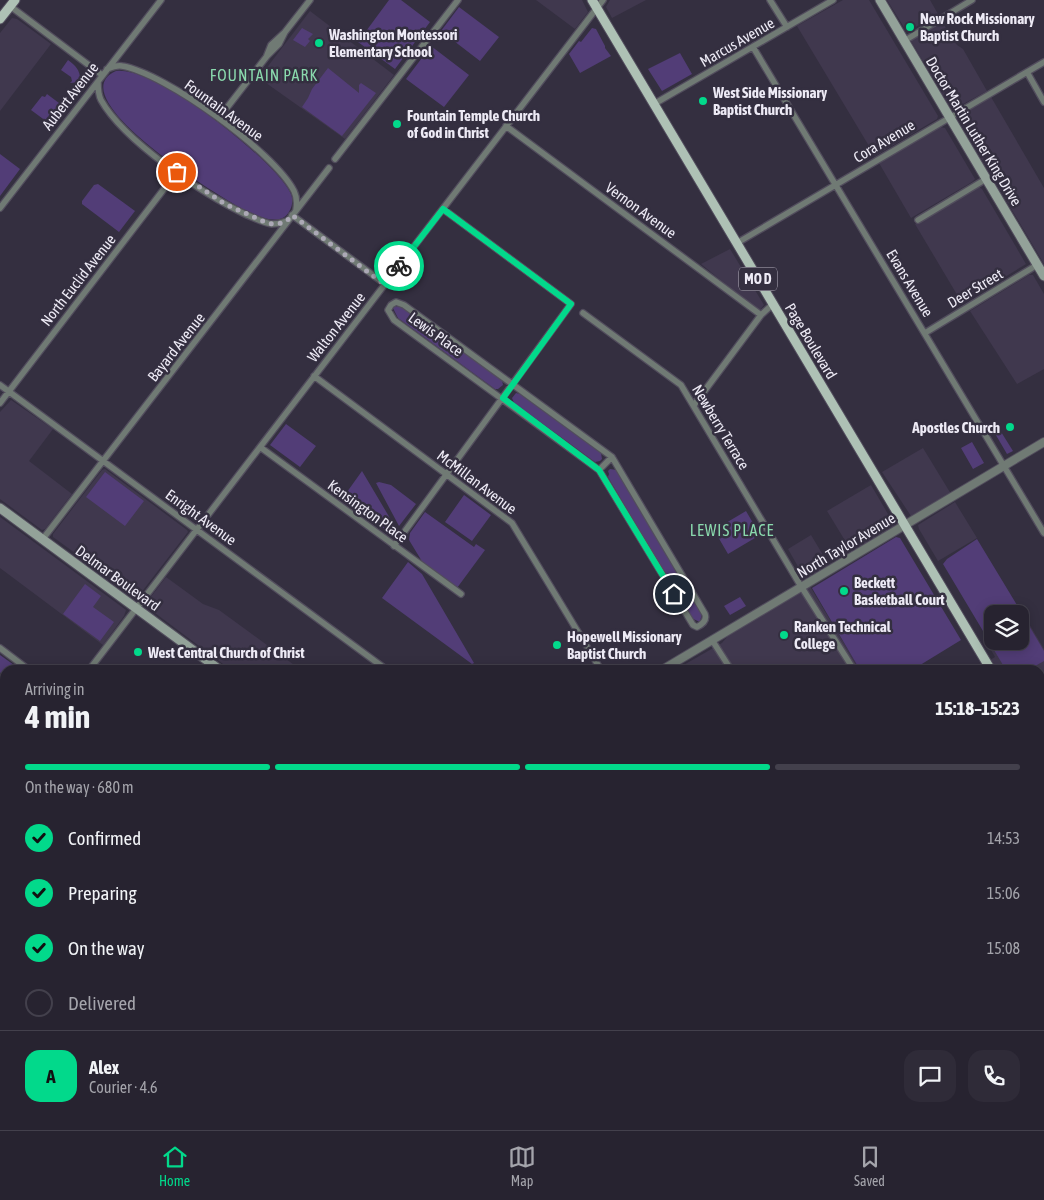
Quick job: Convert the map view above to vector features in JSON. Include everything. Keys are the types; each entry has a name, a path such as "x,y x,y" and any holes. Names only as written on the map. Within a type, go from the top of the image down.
{"main road":[{"name":"Doctor Martin Luther King Drive","path":"880,0 1044,276"},
{"path":"0,19 12,3"},
{"name":"Page Boulevard","path":"597,3 654,104 988,665"},
{"name":"Delmar Boulevard","path":"0,508 213,665"}],"street":[{"name":"Aubert Avenue","path":"0,208 161,0"},
{"path":"219,118 267,56 279,44 285,32 310,0"},
{"path":"335,159 458,0"},
{"path":"770,0 787,27"},
{"name":"Marcus Avenue","path":"654,104 833,0"},
{"path":"904,41 972,0"},
{"path":"12,3 100,78 99,94 101,100 116,119 140,143 177,172 225,204 259,220 274,224 292,215 384,284"},
{"name":"Walton Avenue","path":"93,665 443,209 597,3"},
{"name":"Evans Avenue","path":"753,47 1044,533"},
{"name":"Cora Avenue","path":"737,243 1044,62"},
{"name":"Fountain Avenue","path":"107,69 122,66 146,74 181,92 219,118 254,146 281,174 294,193 292,215"},
{"path":"1027,72 1044,102"},
{"name":"Vernon Avenue","path":"506,126 761,315"},
{"name":"Bayard Avenue","path":"42,540 329,168"},
{"name":"North Euclid Avenue","path":"0,403 177,172"},
{"path":"918,220 986,179"},
{"path":"394,546 571,304 443,209"},
{"name":"Deer Street","path":"925,333 1037,265"},
{"name":"Lewis Place","path":"396,302 404,305 512,384 612,457 705,614 705,621 702,625 697,627 693,625 599,470 394,320 389,314 389,308 396,302"},
{"path":"694,405 761,315 773,304"},
{"name":"Newberry Terrace","path":"583,313 681,385 851,665"},
{"name":"McMillan Avenue","path":"314,376 512,524 597,665"},
{"name":"Enright Avenue","path":"0,385 380,665"},
{"name":"North Taylor Avenue","path":"671,665 1044,442"},
{"name":"Kensington Place","path":"260,447 462,594"},
{"path":"599,470 612,457"},
{"path":"712,640 728,665"},
{"path":"0,648 22,665"}],"shaded area":[{"path":"389,0 401,0 430,22 395,69 358,42"},
{"path":"536,0 582,0 588,12 575,29"},
{"path":"610,0 646,0 612,18 606,7"},
{"path":"843,0 869,0 938,116 937,119 875,156 797,26"},
{"path":"887,0 930,0 938,14 907,32"},
{"path":"459,7 499,37 480,61 441,31"},
{"name":"Washington Montessori Elementary School","path":"310,11 394,75 345,139 259,78"},
{"path":"12,18 17,19 51,44 0,111 0,33"},
{"path":"942,22 957,45 963,49 987,91 954,109 951,108 911,41 913,38"},
{"path":"302,28 313,34 308,39 310,41 305,47 293,40"},
{"path":"592,28 596,29 611,56 580,73 569,54"},
{"path":"431,46 469,75 444,107 406,79"},
{"path":"680,53 692,74 662,91 648,69"},
{"path":"68,60 77,69 80,75 80,82 70,83 72,81 71,77 61,70"},
{"path":"328,68 359,93 359,85 361,83 376,93 342,136 302,107 312,89"},
{"name":"FOUNTAIN PARK","path":"116,71 134,73 157,83 210,116 237,137 261,158 290,192 292,203 286,216 275,220 268,219 243,209 149,146 124,123 108,102 104,84"},
{"path":"47,94 67,109 54,127 31,110 42,96 45,97"},
{"path":"991,97 1044,188 1044,264 958,119 959,116"},
{"path":"940,127 945,128 975,179 911,218 879,163"},
{"path":"0,154 20,169 0,196"},
{"path":"98,184 135,211 119,232 82,204 82,201 94,185"},
{"path":"979,187 982,189 1026,264 962,303 915,224"},
{"path":"730,249 764,305 760,310 757,310 701,264"},
{"path":"1029,275 1033,275 1044,294 1044,369 1017,384 970,311"},
{"path":"392,306 403,307 502,380 503,385 495,389 398,318"},
{"path":"516,393 601,453 602,459 595,462 514,403 512,398"},
{"path":"11,400 53,429 29,461 72,494 45,529 42,530 0,499 0,412"},
{"path":"286,424 316,446 300,467 270,445"},
{"path":"990,425 995,429 998,427 1013,451 1007,454"},
{"path":"972,442 984,463 973,469 961,448"},
{"path":"923,448 951,494 911,516 882,472"},
{"path":"105,469 188,532 137,598 53,537 53,534 102,470"},
{"path":"610,469 617,470 702,613 700,622 691,618 608,477"},
{"path":"362,471 397,530 393,535 342,499"},
{"path":"105,472 144,501 125,526 86,497"},
{"path":"376,483 391,485 416,504 399,526"},
{"path":"871,485 895,526 852,552 827,511"},
{"path":"464,495 491,515 472,541 445,522"},
{"path":"955,502 977,538 938,561 918,525"},
{"path":"746,511 760,535 728,554 714,530"},
{"path":"425,512 474,547 476,544 485,550 457,588 423,563 409,540 410,533"},
{"path":"0,517 126,610 124,616 103,645 0,568"},
{"path":"811,535 829,565 808,579 804,577 788,549"},
{"path":"896,537 900,538 961,640 920,665 857,665 812,588"},
{"path":"977,539 1017,605 984,605 983,631 943,564 947,559"},
{"path":"408,562 422,574 474,663 472,664 382,598"},
{"path":"166,577 203,604 219,610 294,665 224,665 147,607 147,602"},
{"name":"Ranken Technical College","path":"808,583 857,665 684,665 722,643 736,626"},
{"path":"85,584 101,596 93,607 114,622 100,641 63,614"},
{"path":"740,597 746,606 730,615 724,606"},
{"path":"1029,624 1044,649 1044,665 981,665 995,657 991,650 1029,650"},
{"path":"1029,626 1044,651 1044,661 1037,665 1003,665 994,650 1029,650"},
{"path":"0,655 14,665 0,665"}],"way so far":[{"path":"177,172 209,195 267,223 279,224 289,220 292,215 384,284 399,266"}],"place":[{"name":"New Rock Missionary Baptist Church","path":"910,27"},
{"name":"Washington Montessori Elementary School","path":"319,43"},
{"name":"West Side Missionary Baptist Church","path":"703,101"},
{"name":"Fountain Temple Church of God in Christ","path":"397,124"},
{"name":"Apostles Church","path":"1010,427"},
{"name":"Beckett Basketball Court","path":"844,591"},
{"name":"Ranken Technical College","path":"784,635"},
{"name":"Hopewell Missionary Baptist Church","path":"557,645"},
{"name":"West Central Church of Christ","path":"138,652"}],"district":[{"name":"FOUNTAIN PARK","path":"264,75"},
{"name":"LEWIS PLACE","path":"732,530"}],"route":[{"path":"399,266 443,209 571,304 503,398 599,470 674,594"}]}
